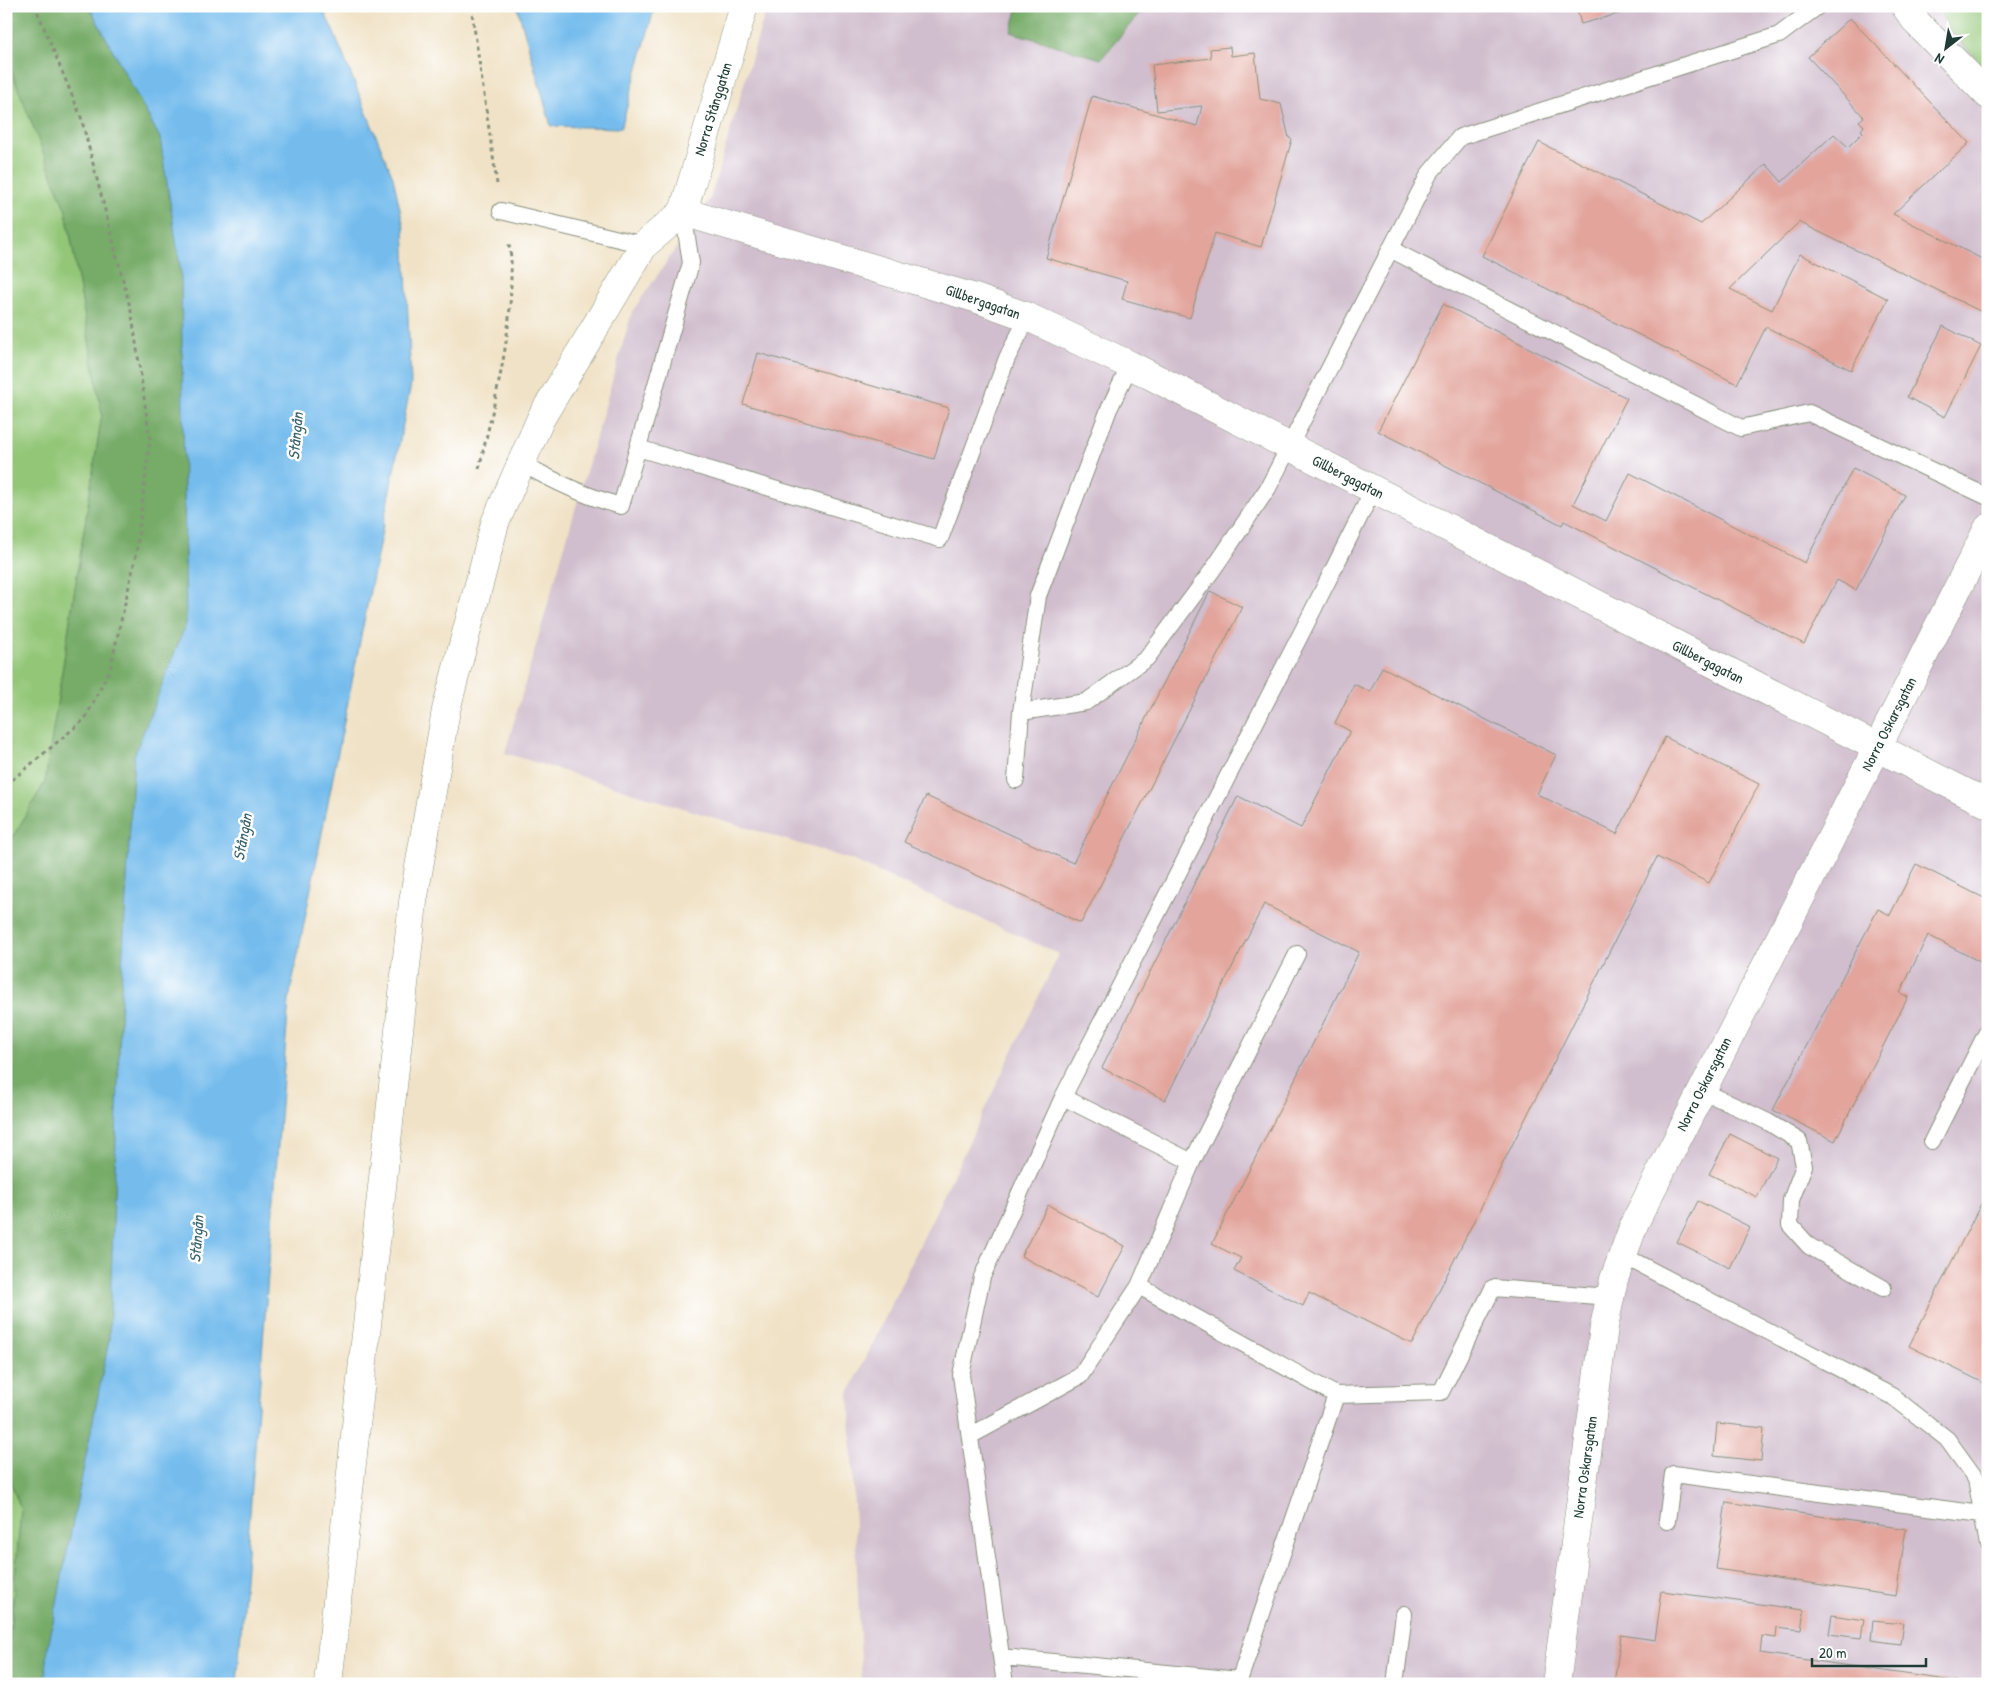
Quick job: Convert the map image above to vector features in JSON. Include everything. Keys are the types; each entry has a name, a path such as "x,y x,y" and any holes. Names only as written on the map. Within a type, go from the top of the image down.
{"street":[{"name":"Norra Stånggatan","path":"682,212 744,6"},
{"path":"1905,6 1918,24 1988,95"},
{"path":"328,1684 413,902 446,710 495,523 541,418 644,245 682,212"},
{"name":"Gillbergagatan","path":"682,212 975,298 1028,317 1130,365 1988,804"},
{"name":"Norra Oskarsgatan","path":"1556,1684 1604,1327 1614,1279 1622,1255 1635,1222 1701,1090 1878,748 1988,528"}],"lane":[{"path":"1020,712 1086,702 1147,658 1214,568 1262,496 1428,174 1460,137 1779,35 1818,6"},
{"path":"500,211 644,245"},
{"path":"521,463 590,498 621,506 691,263 682,212"},
{"path":"1390,249 1741,428 1808,413 1988,497"},
{"path":"638,448 940,539 1007,358 1028,317"},
{"path":"1016,780 1020,712 1038,596 1109,409 1130,365"},
{"path":"1005,1684 961,1375 982,1277 1063,1097 1373,490"},
{"path":"970,1436 1080,1376 1139,1286 1192,1162 1297,954"},
{"path":"1932,1141 1988,1030"},
{"path":"1701,1090 1768,1122 1799,1141 1804,1166 1790,1200 1790,1225 1809,1246 1883,1288"},
{"path":"1063,1097 1192,1162"},
{"path":"1622,1255 1892,1396 1947,1438 1976,1479 1988,1545"},
{"path":"1139,1286 1336,1395 1441,1392 1493,1288 1610,1297"},
{"path":"1002,1658 1239,1682 1336,1395"},
{"path":"1667,1521 1673,1474 1982,1514"},
{"path":"1395,1684 1404,1614"}],"path":[{"path":"6,785 85,719 110,668 136,555 150,439 132,315 81,116 34,6"}],"shaded area":[{"path":"767,6 1018,6 1011,32 1101,59 1143,9 1164,6 1988,6 1988,1684 862,1684 849,1393 1059,954 852,860 505,753 632,312 710,199"}],"green space":[{"path":"6,6 89,6 160,138 181,273 186,624 134,756 122,968 109,1340 48,1648 45,1684 6,1684 21,1510 6,1469 6,849 45,782 102,414 66,211 6,57"},
{"path":"1018,6 1164,6 1143,9 1101,59 1011,32"},
{"path":"1938,6 1988,6 1988,71 1948,28"},
{"path":"6,57 66,211 102,414 45,782 6,849"},
{"path":"6,1469 21,1510 6,1674"}],"water":[{"name":"Stångån","path":"89,6 321,6 332,28 393,177 404,228 411,384 289,999 237,1684 45,1684 48,1648 109,1340 122,968 134,756 186,624 181,273 160,138"},
{"path":"517,6 655,6 621,128 551,126"}],"building":[{"path":"1576,6 1643,6 1643,7 1581,24"},
{"path":"1850,18 1969,143 1893,214 1988,262 1988,315 1799,222 1730,289 1772,310 1800,254 1888,299 1851,370 1766,327 1737,384 1482,256 1539,142 1701,224 1766,164 1782,182 1834,134 1848,147 1863,132 1861,130 1864,126 1859,121 1864,117 1808,57"},
{"path":"1230,47 1231,56 1255,53 1260,99 1281,104 1289,138 1292,139 1261,247 1215,233 1190,318 1122,299 1127,281 1046,258 1092,96 1197,126 1202,106 1157,111 1152,65 1211,58 1210,49"},
{"path":"1443,304 1627,398 1573,504 1606,521 1630,473 1805,563 1853,468 1905,495 1856,590 1837,580 1804,644 1564,521 1562,525 1378,431"},
{"path":"1943,326 1981,346 1945,417 1907,397"},
{"path":"758,353 949,408 934,459 743,404"},
{"path":"1210,591 1242,607 1081,923 904,842 926,796 1073,863"},
{"path":"1382,667 1556,755 1537,794 1617,834 1665,737 1759,784 1709,883 1657,857 1412,1344 1309,1293 1303,1306 1234,1271 1241,1258 1212,1244 1359,952 1264,904 1165,1100 1102,1068 1238,796 1301,828 1350,731 1335,723 1354,684 1370,692"},
{"path":"1916,864 1988,900 1988,966 1928,935 1900,993 1908,997 1835,1141 1773,1110 1878,909 1890,915"},
{"path":"1730,1134 1777,1158 1757,1197 1709,1174"},
{"path":"1988,1190 1988,1385 1909,1346"},
{"path":"1698,1201 1750,1227 1730,1268 1677,1242"},
{"path":"1048,1205 1125,1246 1098,1297 1021,1256"},
{"path":"1717,1423 1764,1428 1761,1461 1714,1456"},
{"path":"1726,1502 1906,1529 1896,1596 1716,1569"},
{"path":"1662,1591 1804,1610 1801,1630 1777,1627 1776,1638 1762,1636 1760,1653 1974,1684 1614,1684 1621,1635 1655,1640"},
{"path":"1832,1615 1864,1620 1861,1638 1829,1634"},
{"path":"1873,1620 1903,1623 1900,1644 1871,1640"}]}
